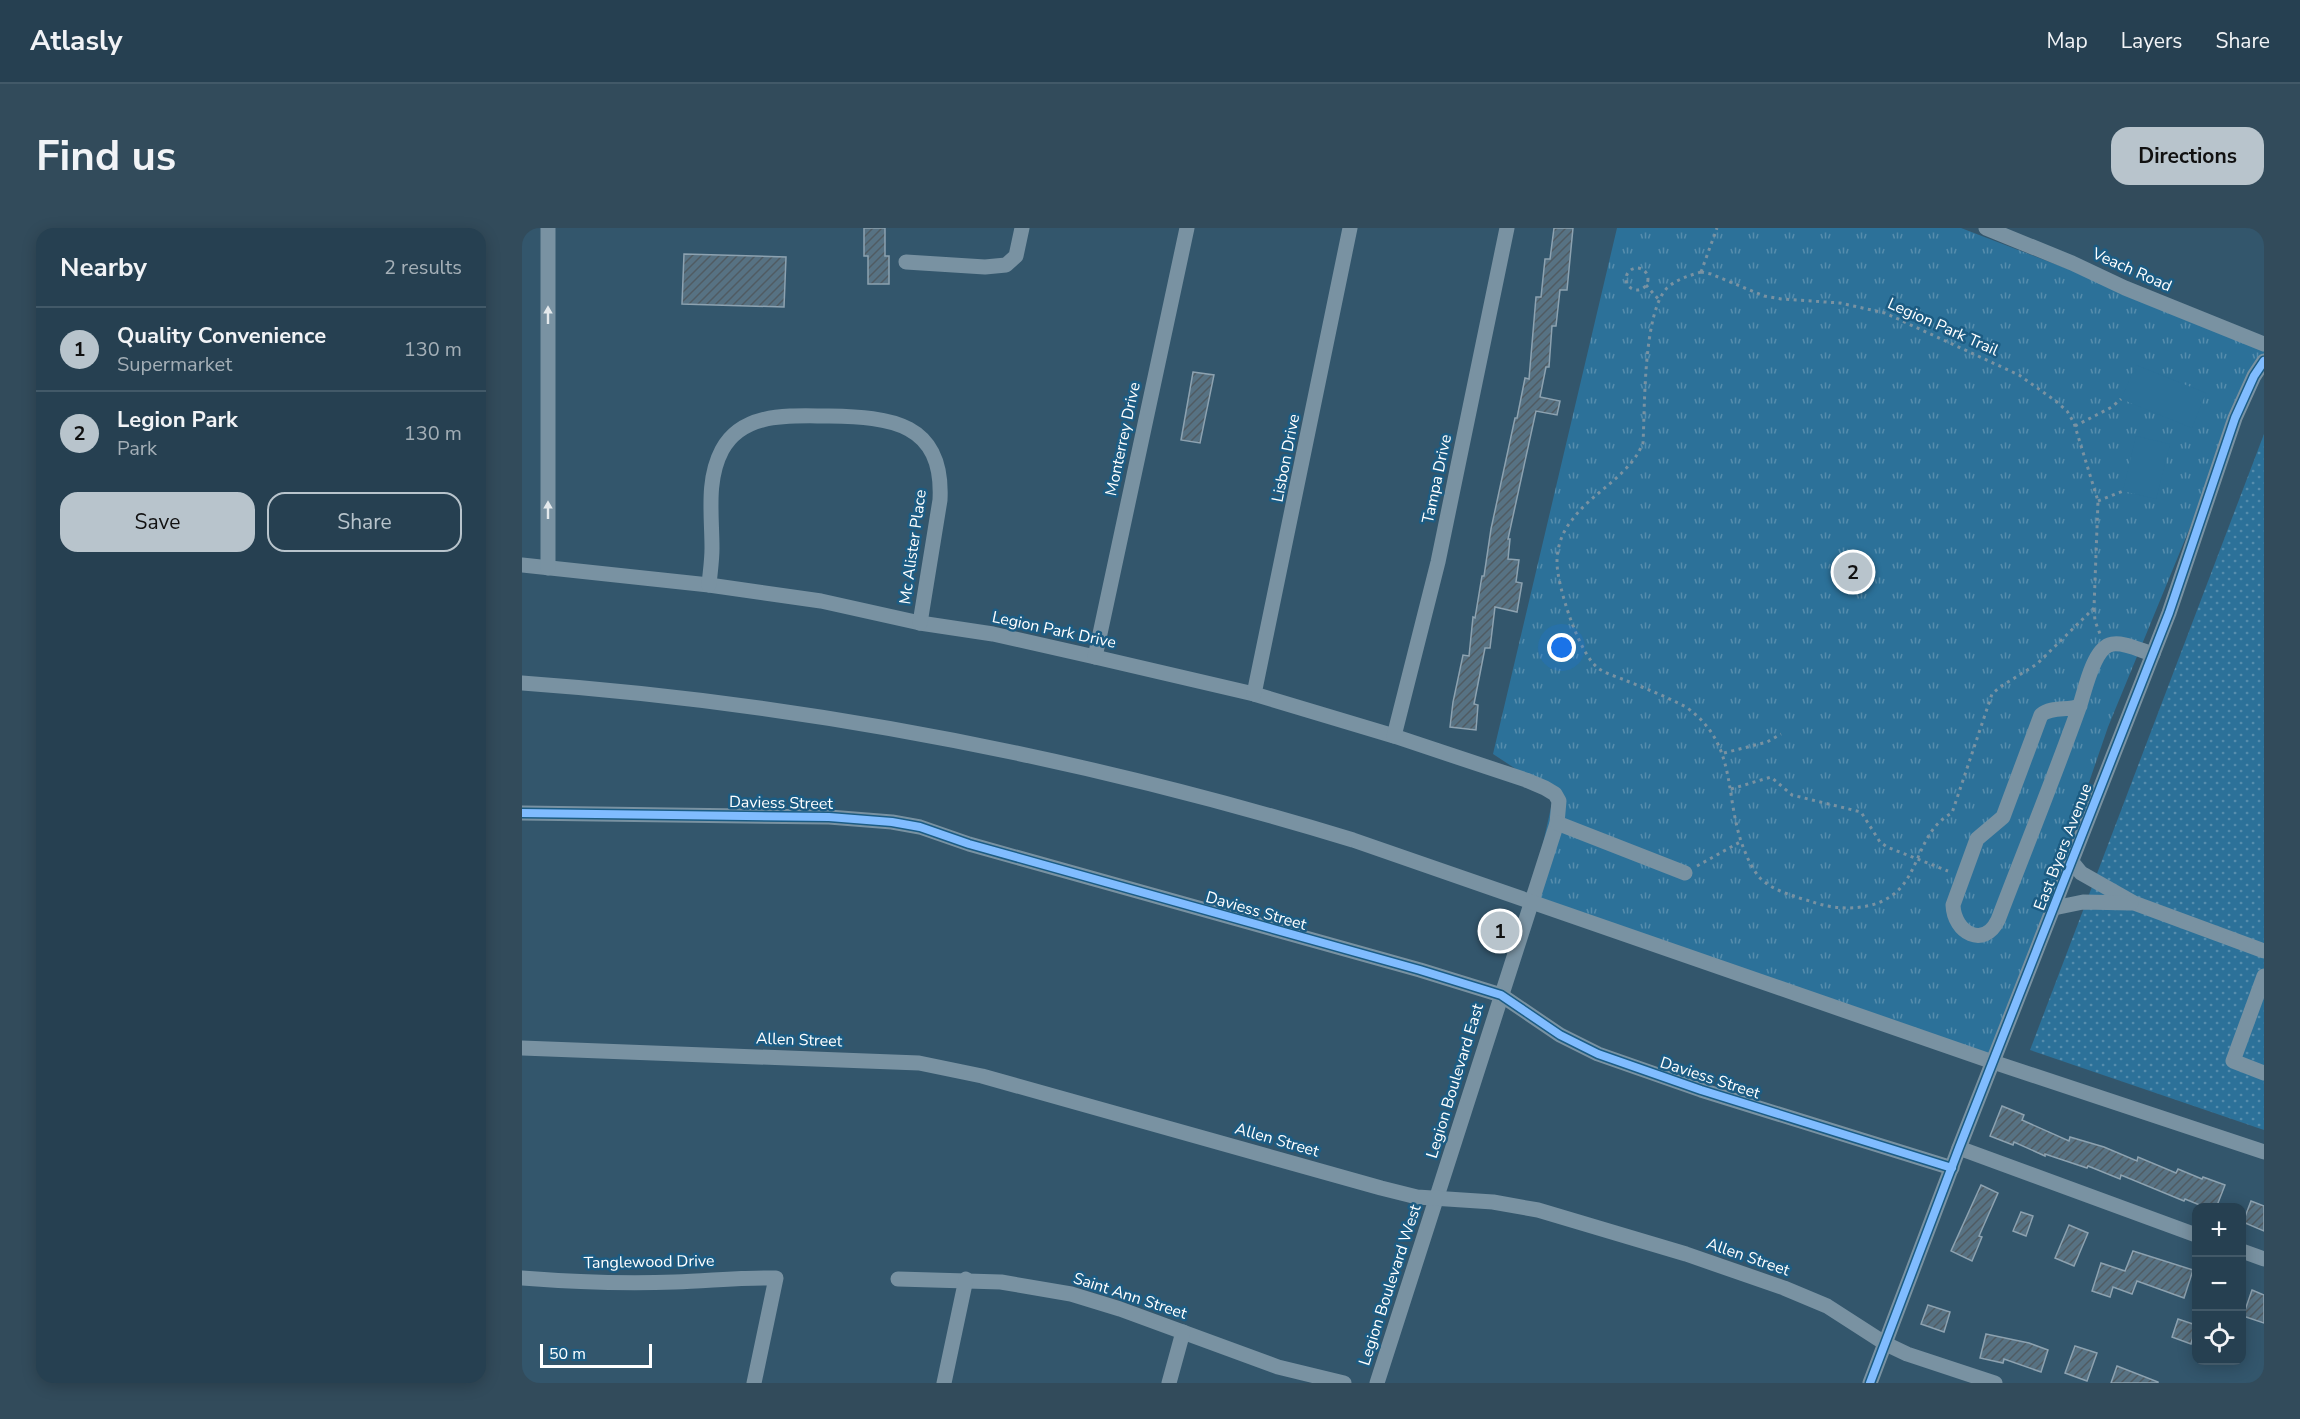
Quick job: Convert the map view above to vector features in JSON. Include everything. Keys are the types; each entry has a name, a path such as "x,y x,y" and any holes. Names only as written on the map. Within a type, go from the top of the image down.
{"street":[{"path":"548,228 548,568"},
{"path":"906,262 985,267 1006,265 1016,256 1022,228"},
{"name":"Monterrey Drive","path":"1095,657 1187,228"},
{"name":"Lisbon Drive","path":"1254,694 1350,228"},
{"name":"Tampa Drive","path":"1394,736 1438,562 1507,228"},
{"name":"Veach Road","path":"1986,228 2072,263 2125,288 2264,344"},
{"name":"East Byers Avenue","path":"1870,1383 2169,613 2235,418 2254,376 2264,361"},
{"name":"Mc Alister Place","path":"709,585 712,552 711,482 719,456 735,434 766,418 785,416 871,417 907,428 920,438 938,466 941,483 940,500 920,623"},
{"name":"Legion Park Drive","path":"522,565 709,585 821,601 920,623 993,634 1095,657 1254,694 1394,736 1526,780 1555,794 1559,801"},
{"path":"2080,706 2072,709 2047,710 2041,715 2003,817 1977,839 1953,905 1953,915 1967,932 1987,935 1994,929 2080,706 2094,663 2099,653 2106,646 2117,644 2153,654"},
{"path":"522,683 575,687 749,708 836,721 967,744 1098,771 1184,792 1353,840 1993,1062 2264,1152"},
{"name":"Legion Boulevard East","path":"1437,1199 1557,823 1559,801"},
{"name":"Daviess Street","path":"522,813 829,817 892,822 920,827 969,844 1420,970 1501,995 1560,1035 1598,1054 1701,1090 1952,1168"},
{"path":"1557,823 1685,873"},
{"path":"2072,862 2081,873 2134,903 2264,951"},
{"path":"2054,908 2083,902 2134,903"},
{"path":"2264,976 2233,1061 2264,1073"},
{"name":"Allen Street","path":"522,1048 919,1063 982,1076 1381,1188 1417,1197 1493,1202 1538,1210 1686,1254 1784,1288 1827,1306 1886,1344 1907,1354 1995,1383"},
{"path":"1959,1149 2192,1234"},
{"name":"Legion Boulevard West","path":"1377,1383 1437,1199"},
{"path":"2246,1253 2264,1259"},
{"name":"Tanglewood Drive","path":"522,1278 595,1283 675,1282 747,1277 776,1278 754,1383"},
{"name":"Saint Ann Street","path":"898,1279 1001,1282 1071,1294 1278,1367 1344,1383"},
{"path":"944,1383 966,1280"},
{"path":"1169,1383 1182,1332"}],"path":[{"path":"1718,228 1701,272 1675,282 1666,289 1654,310 1643,443 1640,453 1571,520 1563,534 1557,564 1575,631 1581,647 1593,663 1599,669 1686,707 1697,715 1711,731 1724,753 1740,842 1759,877 1768,885 1804,900 1836,908 1886,900 1900,889 1913,870 1916,859 1933,828 1942,818 1952,813 1992,694 2037,664 2094,608"},
{"path":"1638,268 1644,271 1648,280 1646,285 1639,290 1632,288 1627,282 1629,272 1638,268"},
{"path":"1646,285 1659,300"},
{"path":"2075,426 2112,407 2121,399"},
{"path":"2098,501 2123,491"},
{"path":"1724,753 1767,742 1781,734"},
{"path":"1731,789 1771,777 1792,795 1861,812 1880,842 1887,847 1948,871"},
{"path":"1685,873 1740,842"}],"green space":[{"path":"1617,228 1961,228 2264,344 2264,365 2235,418 2108,727 1993,1062 1530,902 1554,794 1493,754"},
{"path":"2136,365 2206,393 2192,428 2121,399"},
{"path":"2264,434 2264,1130 2030,1050"},
{"path":"2136,436 2170,444 2156,499 2123,491"}],"building":[{"path":"864,228 885,228 885,256 889,256 889,284 868,284 868,256 864,256"},
{"path":"1554,228 1573,228 1567,290 1560,290 1556,326 1552,326 1549,367 1546,367 1540,397 1560,401 1557,415 1536,411 1508,539 1510,539 1508,559 1519,560 1516,582 1522,583 1517,612 1495,607 1490,648 1485,648 1474,704 1478,705 1476,730 1450,727 1463,655 1469,656 1473,617 1475,618 1482,576 1484,576 1491,529 1515,418 1517,418 1525,378 1529,379 1536,297 1541,297 1545,259 1550,259"},
{"path":"684,254 786,257 784,307 682,304"},
{"path":"1193,372 1214,375 1200,443 1181,440"},
{"path":"2002,1106 2024,1115 2022,1120 2069,1141 2070,1137 2104,1147 2137,1161 2138,1157 2176,1173 2178,1169 2225,1185 2218,1203 2195,1203 2185,1199 2184,1201 2121,1175 2120,1179 2088,1166 2087,1168 2045,1154 2045,1156 2014,1142 2013,1145 1990,1136"},
{"path":"1981,1185 1998,1193 1979,1236 1982,1237 1972,1261 1951,1251"},
{"path":"2251,1201 2264,1206 2264,1231 2246,1223 2246,1214"},
{"path":"2021,1212 2033,1216 2026,1236 2013,1231"},
{"path":"2069,1225 2088,1233 2074,1266 2055,1258"},
{"path":"2133,1251 2192,1270 2192,1273 2184,1298 2137,1281 2132,1294 2113,1287 2110,1297 2092,1291 2101,1263 2125,1271"},
{"path":"2252,1290 2264,1295 2264,1323 2246,1317 2246,1307"},
{"path":"1928,1305 1950,1312 1944,1332 1921,1324"},
{"path":"2178,1319 2192,1324 2191,1344 2172,1337"},
{"path":"1986,1334 2029,1343 2048,1350 2041,1372 2004,1359 2003,1363 1980,1358"},
{"path":"2075,1346 2097,1353 2087,1381 2065,1373"},
{"path":"2117,1366 2158,1382 2158,1383 2111,1383"}],"cycle path":[{"path":"1870,1383 1959,1148 2169,613 2235,418 2254,376 2264,361"},
{"path":"522,813 829,817 892,822 920,827 969,844 1420,970 1501,995 1560,1035 1598,1054 1701,1090 1952,1168"}],"place":[{"name":"Legion Park","path":"1853,572"},
{"name":"Quality Convenience","path":"1500,931"}]}
